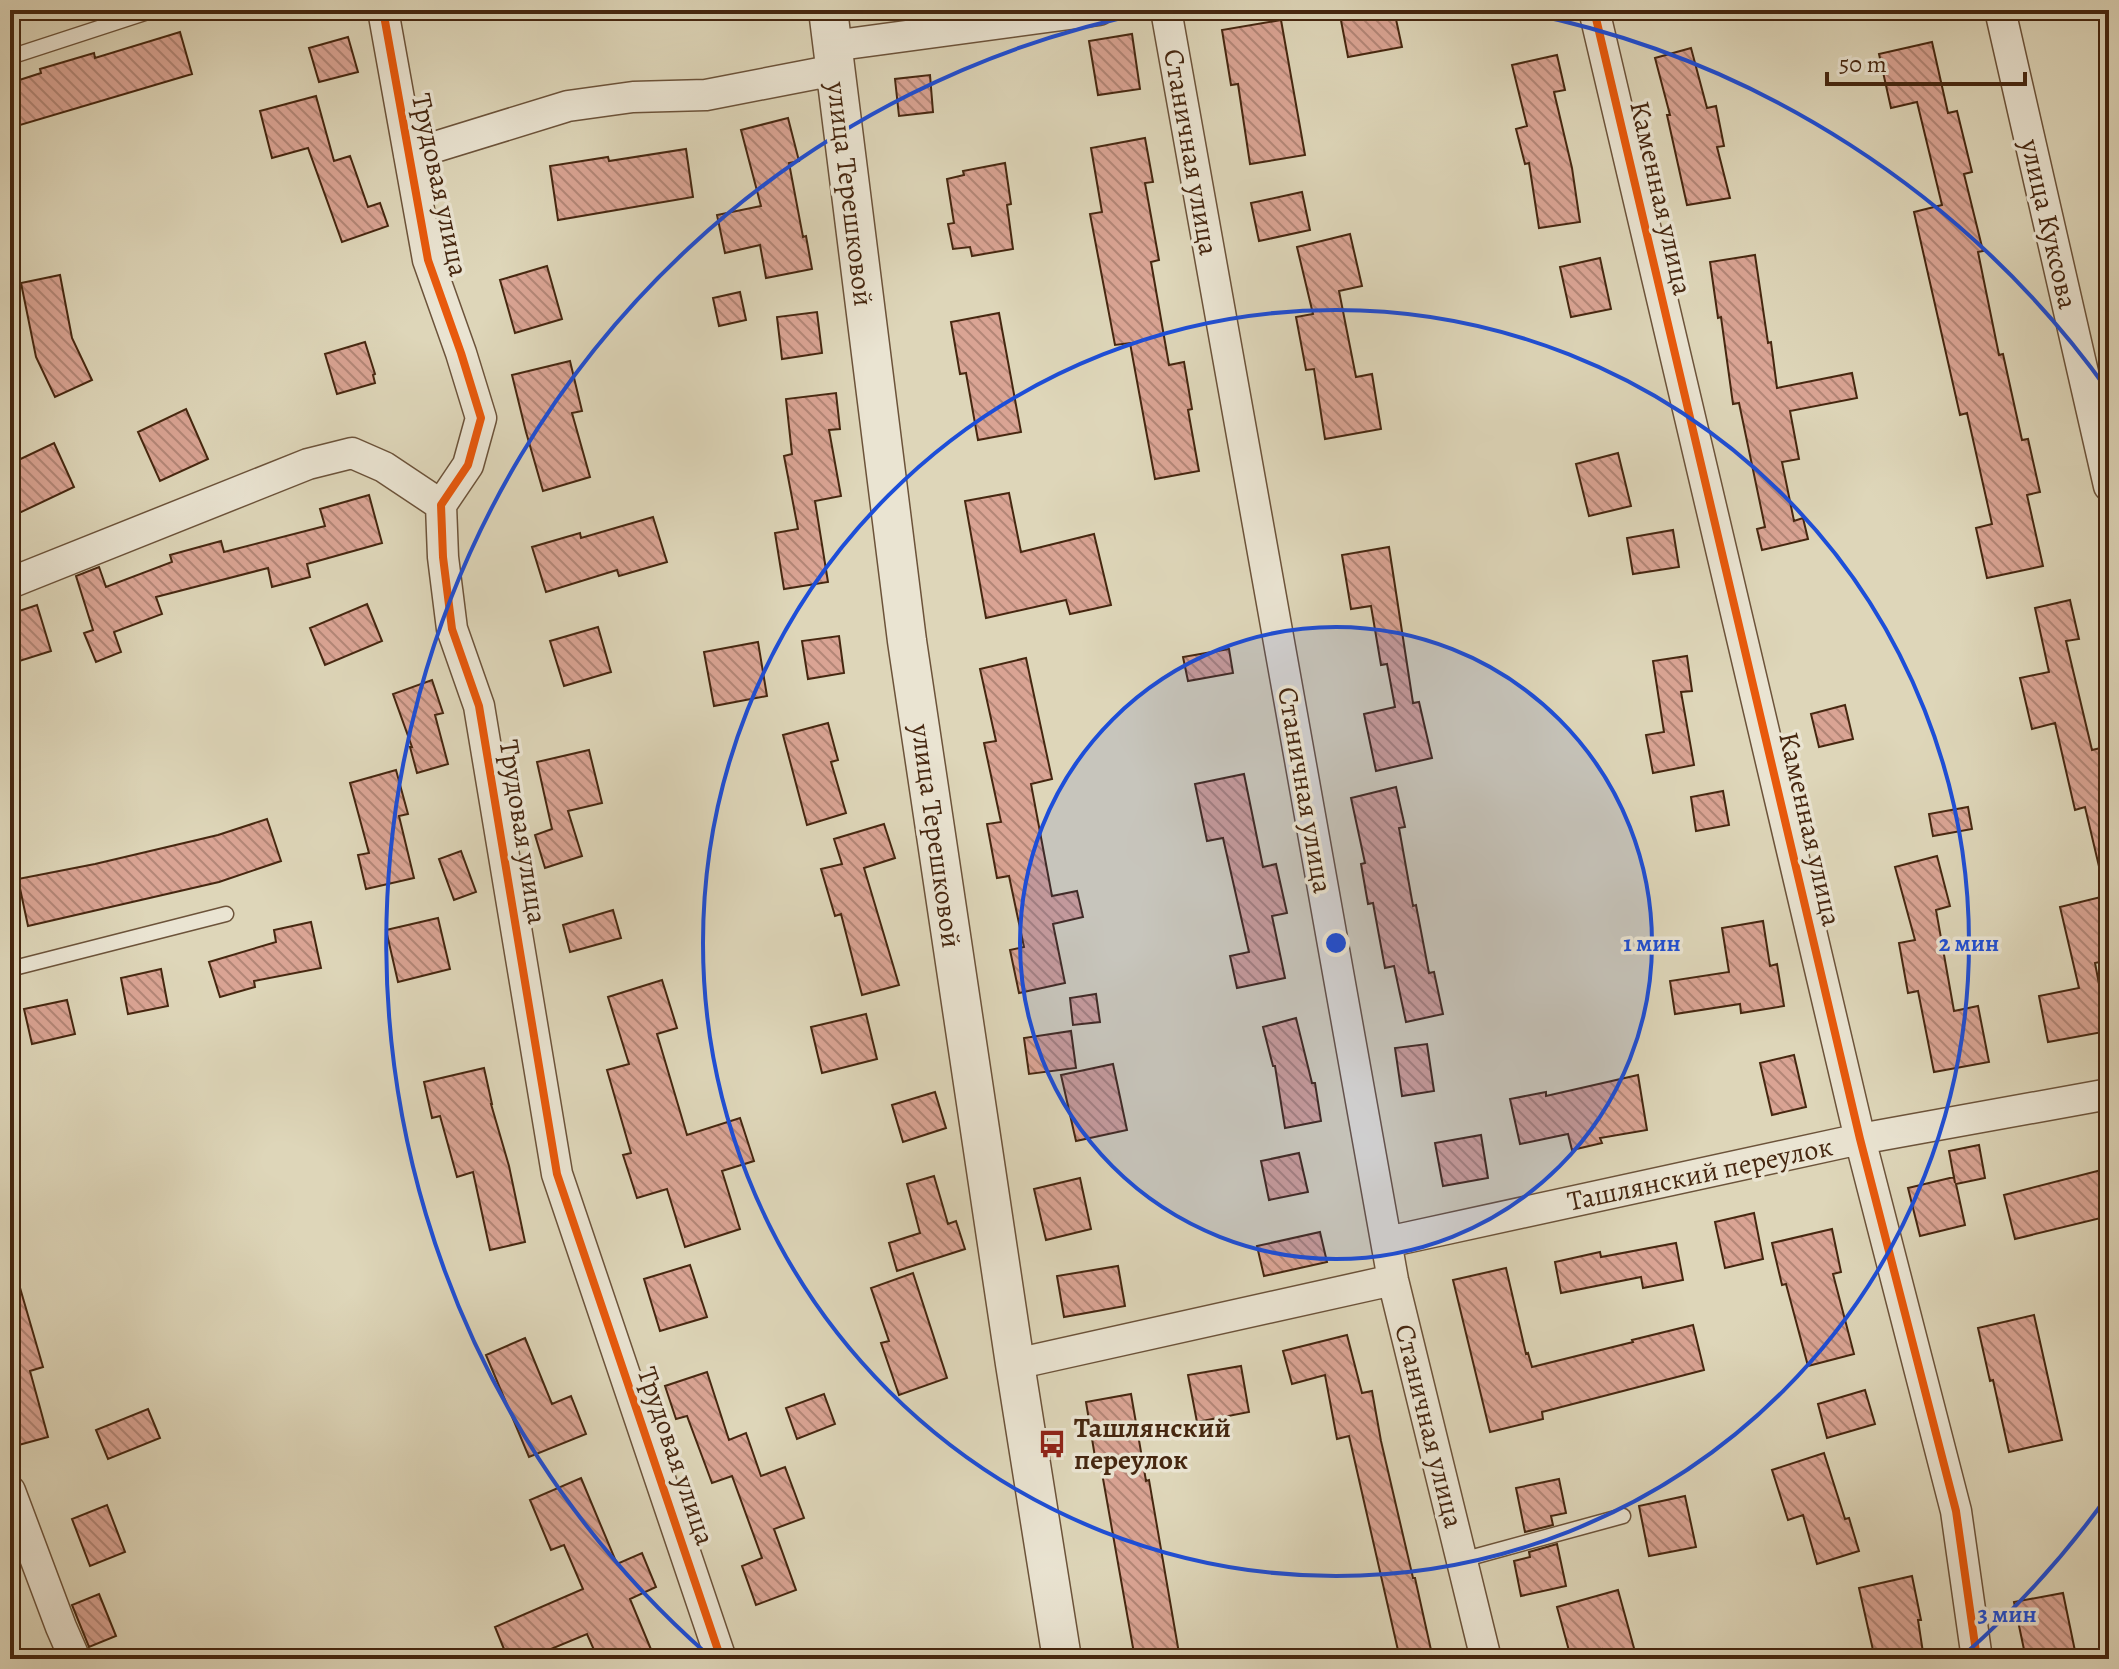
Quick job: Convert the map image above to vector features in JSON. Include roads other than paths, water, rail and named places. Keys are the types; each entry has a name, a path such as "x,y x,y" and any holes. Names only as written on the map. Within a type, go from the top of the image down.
{"street":[{"name":"Трудовая улица","path":"383,10 428,260 481,418 468,465 441,505 443,557 452,629 479,706 557,1174 721,1659"},
{"path":"409,155 568,106 633,97 706,95 832,42 1099,10"},
{"name":"Станичная улица","path":"1166,10 1393,1280 1486,1659"},
{"name":"Каменная улица","path":"1594,10 1860,1139 1956,1511 1977,1659"},
{"name":"улица Куксова","path":"2000,10 2109,486"},
{"name":"улица Терешковой","path":"832,42 907,641 1062,1659"},
{"path":"10,583 308,464 352,453 384,467 441,505"},
{"name":"Ташлянский переулок","path":"1387,1242 1860,1139 2109,1094"},
{"path":"1015,1364 1393,1280"},
{"path":"10,1491 75,1659"}],"lane":[{"path":"10,57 154,10"},
{"path":"10,969 226,914"},
{"path":"1462,1560 1623,1516"}],"place":[{"name":"Ташлянский переулок","path":"1052,1444"}]}
